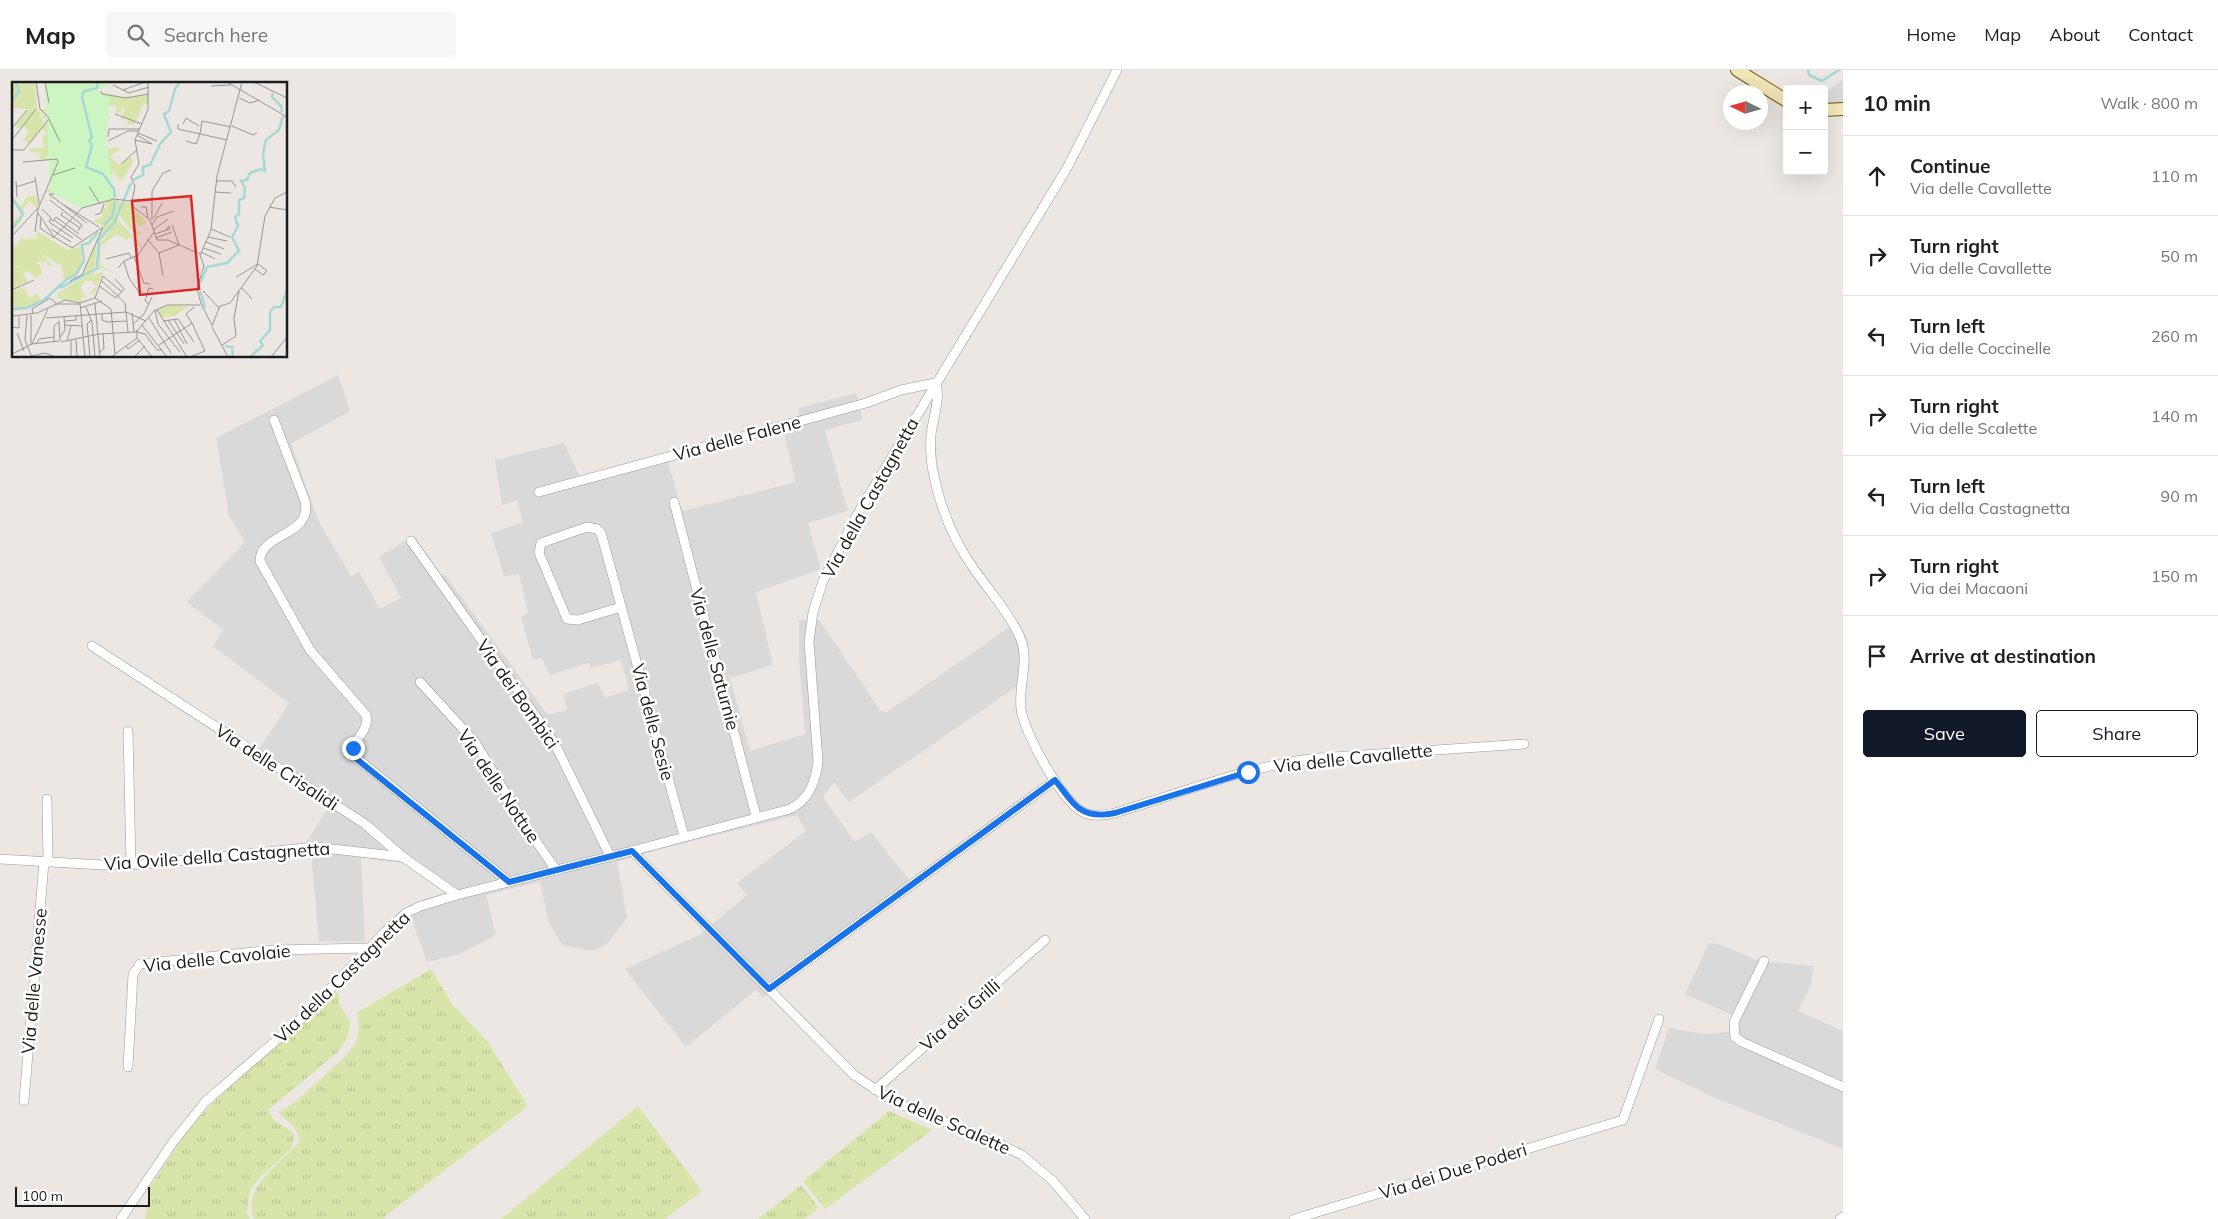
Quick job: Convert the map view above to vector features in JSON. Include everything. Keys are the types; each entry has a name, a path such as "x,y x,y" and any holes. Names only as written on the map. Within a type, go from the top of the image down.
{"main road":[{"path":"1737,70 1783,99"},
{"path":"1828,110 1843,109"}],"street":[{"name":"Via della Castagnetta","path":"121,1219 173,1142 202,1106 220,1088 302,1018 392,924 410,911 457,895 632,851 795,806 805,798 817,770 818,749 809,642 817,596 822,581 844,536 1064,173 1117,70"},
{"name":"Via delle Falene","path":"539,492 866,403 901,390 935,383"},
{"name":"Via delle Cavallette","path":"935,383 938,390 931,430 931,449 935,478 942,504 951,529 964,553 997,600 1022,642 1025,653 1021,698 1022,713 1038,752 1055,780 1081,811 1088,814 1101,815 1115,813 1280,763 1319,758 1524,744"},
{"path":"274,420 306,501 307,510 302,522 264,550 261,555 261,563 310,650 366,716 366,728 355,744 354,756 509,882"},
{"name":"Via delle Saturnie","path":"674,502 756,816"},
{"name":"Via delle Sesie","path":"621,607 578,620 567,619 539,553 541,543 587,528 597,529 602,535 684,836"},
{"name":"Via dei Bombici","path":"411,541 554,742 610,856"},
{"name":"Via delle Crisalidi","path":"92,646 353,816 403,857 457,895"},
{"name":"Via delle Nottue","path":"420,682 475,742 525,824 556,870"},
{"path":"128,732 131,865"},
{"path":"769,989 1055,780"},
{"name":"Via delle Vanesse","path":"24,1101 46,862 47,799"},
{"name":"Via Ovile della Castagnetta","path":"0,860 131,865 315,847 403,857"},
{"name":"Via delle Scalette","path":"632,851 849,1070 893,1101 1022,1155 1053,1181 1084,1219"},
{"name":"Via dei Grilli","path":"875,1090 1045,940"},
{"name":"Via delle Cavolaie","path":"128,1067 133,974 140,964 274,950 370,948"},
{"path":"1764,961 1734,1022 1735,1037 1742,1042 1843,1087"},
{"name":"Via dei Due Poderi","path":"1294,1219 1623,1120 1659,1019"}],"shaded area":[{"path":"1843,79 1843,116 1828,108 1828,91"},
{"path":"338,375 350,411 291,444 319,522 351,576 359,572 380,609 401,598 379,557 414,535 437,574 446,576 548,715 567,710 563,694 598,683 605,698 629,690 621,660 591,668 589,663 550,675 542,658 533,660 521,617 528,612 519,574 504,576 491,533 523,522 517,500 502,505 495,460 564,443 581,479 667,458 682,511 796,482 783,430 800,425 798,408 856,393 863,420 825,430 848,511 808,523 821,569 756,592 773,665 730,678 750,751 805,734 799,659 799,620 819,620 880,710 887,712 1017,622 1026,636 1029,649 1026,680 849,802 834,782 823,797 855,842 871,832 913,885 763,998 756,990 686,1047 625,969 699,935 747,895 737,883 806,831 797,815 657,850 617,862 627,918 606,945 592,951 562,945 549,923 540,882 486,895 496,935 460,954 427,962 407,907 445,893 402,863 361,858 365,942 319,941 311,854 306,842 329,807 254,757 289,703 213,646 223,630 187,602 245,542 229,516 216,438"},
{"path":"1709,943 1722,945 1756,960 1761,958 1768,962 1814,966 1811,984 1798,1011 1843,1031 1843,1149 1713,1097 1655,1069 1669,1028 1705,1034 1729,1032 1732,1015 1685,994"}],"green space":[{"path":"431,969 452,1004 488,1042 528,1106 384,1217 385,1219 254,1219 251,1207 253,1196 258,1186 300,1140 294,1127 278,1113 295,1102 346,1056 356,1042 359,1030 358,1012"},
{"path":"335,992 339,994 339,1004 351,1023 347,1038 339,1051 268,1110 277,1122 295,1135 291,1149 262,1175 250,1190 247,1213 250,1219 145,1219 150,1187 188,1129 234,1081 284,1039"},
{"path":"638,1106 702,1191 665,1219 501,1219"},
{"path":"889,1111 932,1130 825,1209 803,1181"},
{"path":"801,1185 819,1208 805,1219 758,1219"}],"waterway":[{"path":"1808,70 1809,75 1822,81 1839,70"}],"route":[{"path":"353,748 356,759 509,882 632,851 769,989 1055,780 1081,811 1088,814 1101,815 1115,813 1248,772"}]}
